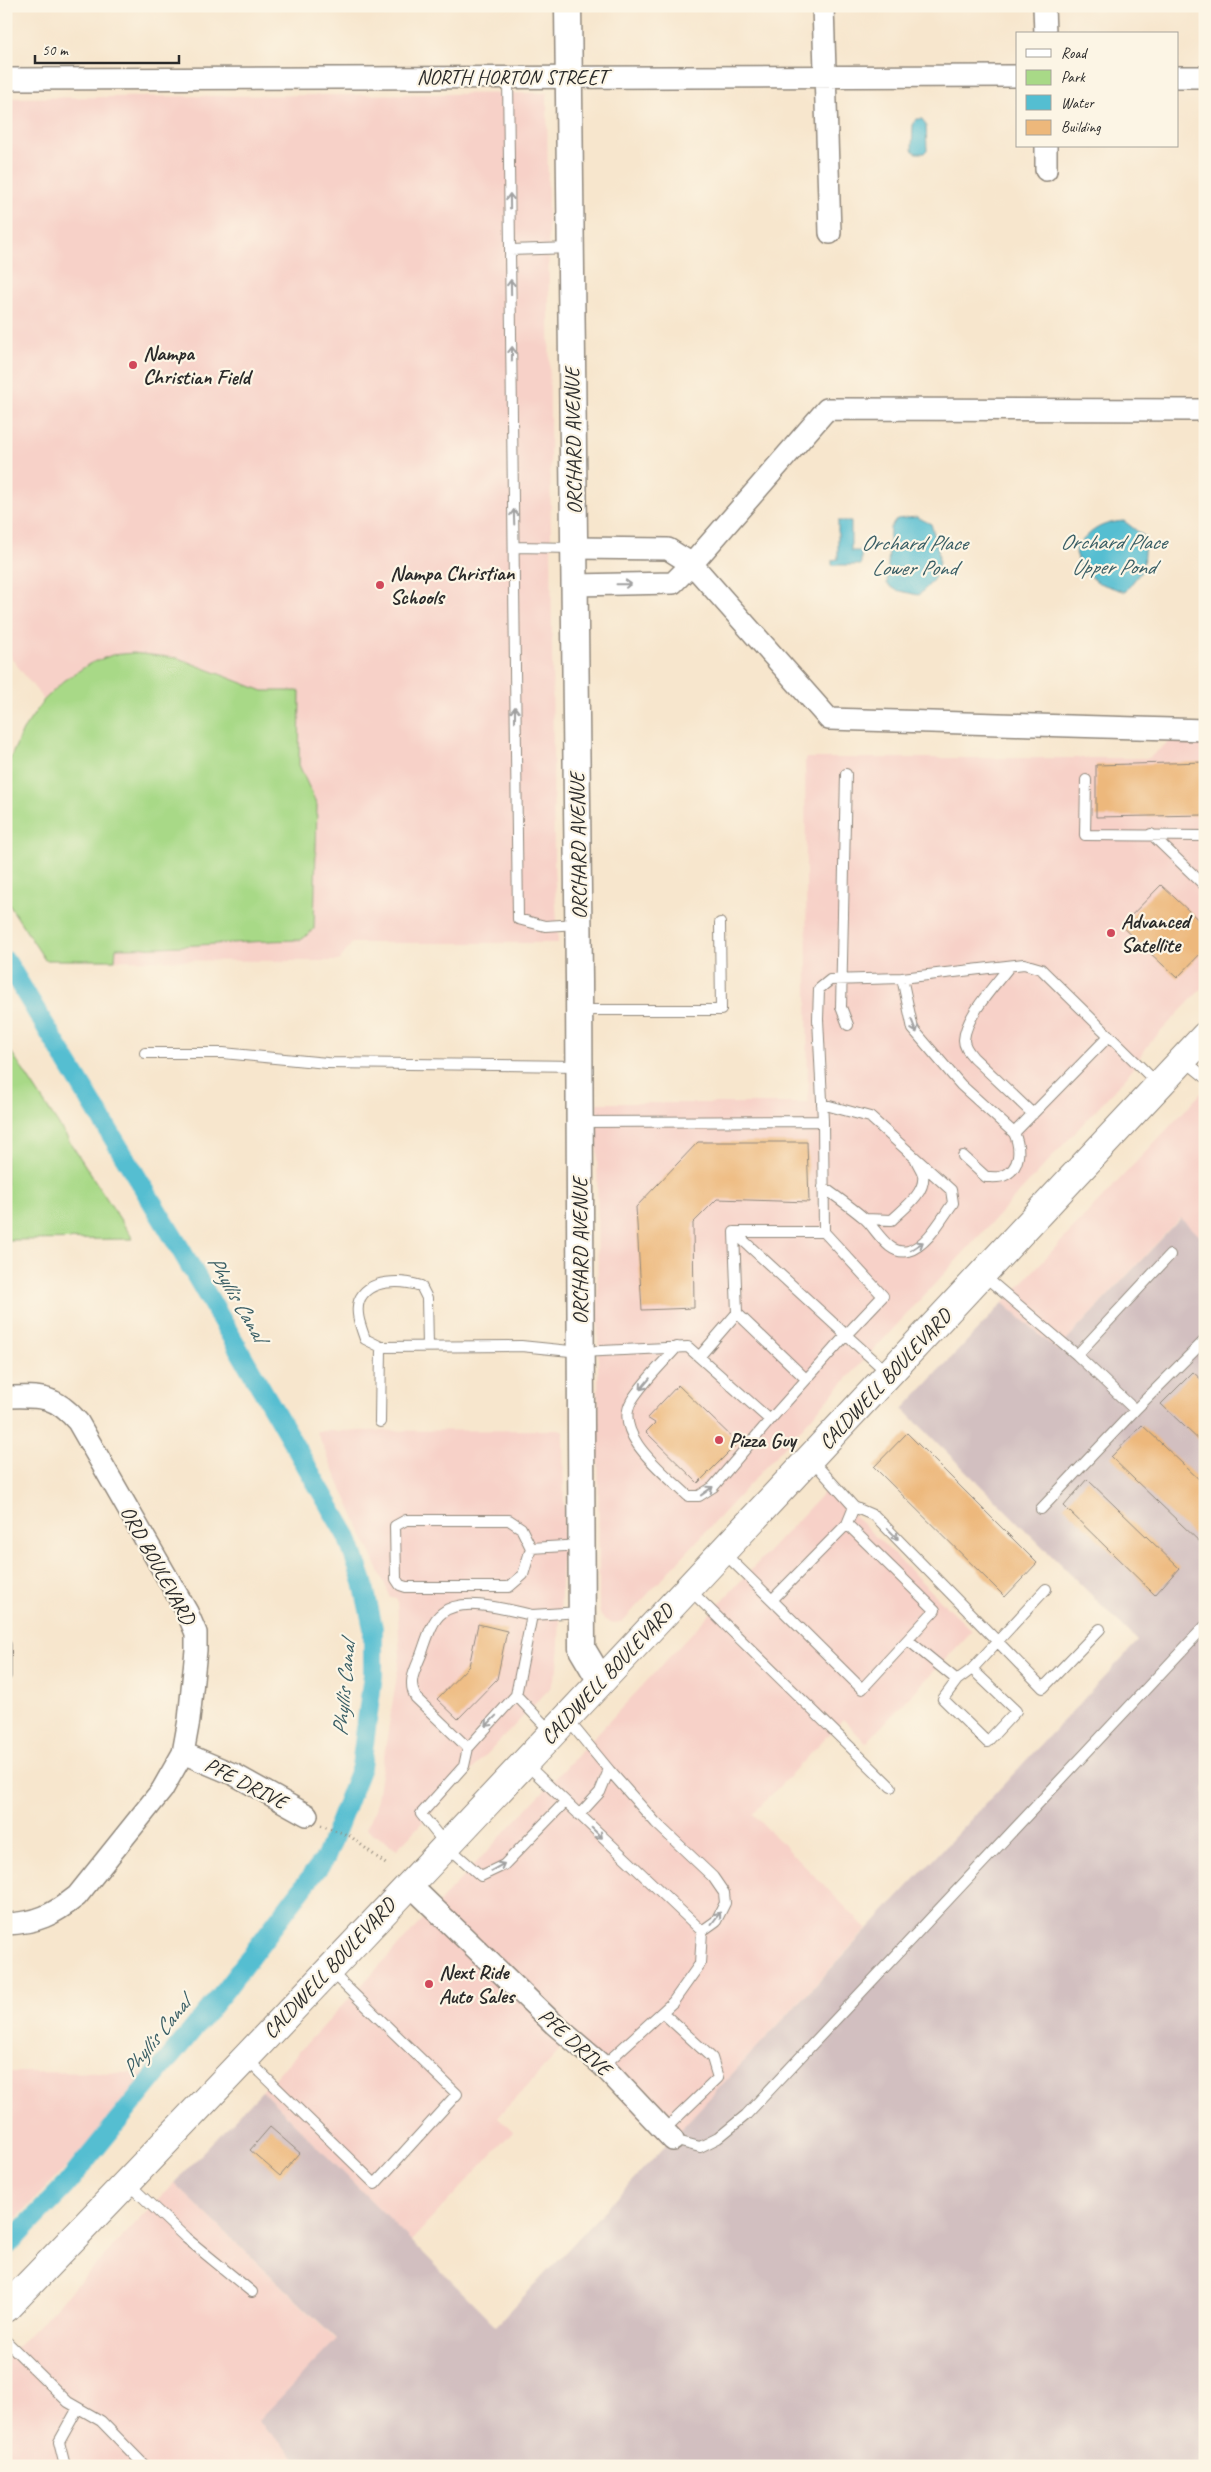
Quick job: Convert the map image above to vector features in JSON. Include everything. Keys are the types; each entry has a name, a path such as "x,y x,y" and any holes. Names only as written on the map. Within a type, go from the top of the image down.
{"main road":[{"name":"CALDWELL BOULEVARD","path":"6,2308 811,1459 1205,1036"}],"street":[{"name":"ORCHARD AVENUE","path":"568,6 579,924 582,1649 601,1681"},
{"path":"823,6 830,233"},
{"path":"1044,6 1045,32"},
{"name":"NORTH HORTON STREET","path":"6,79 508,76 1016,76"},
{"path":"1178,76 1205,77"},
{"path":"1046,148 1046,170"},
{"path":"575,586 673,583 692,564 827,409 1205,410"},
{"path":"575,548 668,549 692,564 829,720 1205,730"},
{"name":"ORD BOULEVARD","path":"6,1397 32,1396 49,1399 66,1408 78,1422 187,1612 196,1633 189,1720 183,1753 162,1790 77,1896 44,1919 6,1924"},
{"name":"PFE DRIVE","path":"183,1753 236,1775 315,1820"},
{"name":"PFE DRIVE","path":"409,1884 554,2024 603,2066 669,2135"}],"lane":[{"path":"508,76 518,920 544,926 579,924"},
{"path":"510,250 571,248"},
{"path":"515,547 575,548"},
{"path":"846,774 842,1007 848,1025"},
{"path":"1086,780 1085,835 1151,834 1205,836"},
{"path":"1151,834 1205,886"},
{"path":"579,1010 721,1010 720,923"},
{"path":"676,1347 631,1401 628,1418 632,1436 638,1447 688,1496 699,1496 713,1488 806,1378 883,1296 824,1232 823,1121 818,1019 819,989 830,980 902,978 1024,964 1041,969 1160,1085"},
{"path":"1009,967 973,1015 964,1039 965,1047 973,1058 1033,1114"},
{"path":"902,978 913,1029 961,1085 1014,1133 1020,1146 1017,1164 1003,1176 986,1177 963,1156"},
{"path":"1014,1133 1109,1036"},
{"path":"145,1053 223,1053 280,1056 327,1063 580,1066"},
{"path":"1183,1059 1205,1077"},
{"path":"822,1104 870,1117 951,1190 953,1203 923,1243 908,1251 898,1251 878,1238 865,1219 823,1187"},
{"path":"580,1122 823,1121"},
{"path":"865,1219 892,1220 914,1198 922,1185 923,1175 914,1156"},
{"path":"734,1232 824,1232"},
{"path":"699,1357 737,1314 734,1232"},
{"path":"734,1232 889,1374"},
{"path":"1077,1355 1170,1255"},
{"path":"982,1274 1077,1355 1135,1410"},
{"path":"428,1346 427,1298 422,1286 411,1283 382,1283 368,1290 359,1301 358,1320 365,1338 381,1347 521,1346 580,1352 688,1347 770,1420"},
{"path":"737,1314 806,1378"},
{"path":"1040,1509 1205,1340"},
{"path":"380,1422 381,1347"},
{"path":"811,1459 854,1507 875,1516 1043,1688 1100,1629"},
{"path":"772,1600 847,1524 854,1507"},
{"path":"406,1520 509,1520 521,1528 531,1548 523,1575 509,1587 406,1587 400,1585 396,1578 395,1526 406,1520"},
{"path":"722,1551 862,1689 935,1610 847,1524"},
{"path":"531,1548 583,1545"},
{"path":"688,1588 891,1787"},
{"path":"972,1669 1016,1711 987,1742 943,1699 957,1680 972,1669 1046,1589"},
{"path":"468,1748 416,1698 411,1689 412,1676 440,1614 457,1606 485,1606 532,1615 582,1612"},
{"path":"532,1615 516,1695 468,1748 464,1766 421,1814 446,1845 481,1876 504,1865 565,1802"},
{"path":"662,2012 712,2058 718,2078 669,2135 700,2147 718,2138 746,2115 1205,1626"},
{"path":"908,1640 957,1680"},
{"path":"6,1645 6,1676"},
{"path":"516,1695 559,1725 609,1770 656,1823 713,1877 724,1893 725,1903 716,1921 702,1931"},
{"path":"524,1762 702,1931"},
{"path":"579,1815 600,1792 609,1770"},
{"path":"603,2066 673,2002 700,1964 702,1931"},
{"path":"245,2058 375,2184 457,2094 328,1969"},
{"path":"127,2182 186,2238 252,2292"},
{"path":"6,2342 68,2402 101,2421 145,2466"},
{"path":"65,2466 59,2442 78,2408"}],"path":[{"path":"315,1820 350,1836 387,1865"}],"shaded area":[{"path":"547,93 554,867 558,943 352,943 339,961 45,960 6,900 6,768 23,730 44,700 12,659 6,646 6,98"},
{"path":"1183,730 1205,739 1205,985 1149,1044 1127,1076 622,1622 614,1623 605,1620 599,1610 597,1103 808,1103 805,758 1149,758"},
{"path":"1205,1089 1205,1241 1180,1218 1057,1350 1003,1303"},
{"path":"1181,1218 1205,1241 1205,2466 304,2466 258,2421 337,2339 174,2183 262,2091 496,2326 1138,1641 903,1409 1003,1303 1057,1350"},
{"path":"563,1430 564,1510 558,1668 550,1688 397,1849 366,1829 375,1811 400,1657 397,1599 391,1598 316,1431"},
{"path":"827,1489 972,1631 866,1743 843,1719 753,1814 867,1929 667,2144 566,2044 498,2117 513,2131 411,2241 262,2091"},
{"path":"6,2072 144,2073 78,2155 6,2229"},
{"path":"174,2183 337,2340 259,2421 304,2466 6,2466 6,2359"}],"green space":[{"path":"133,653 178,658 263,691 300,691 299,765 317,805 314,929 301,940 116,948 115,960 45,960 6,900 6,768 23,730 44,700 64,681 89,664 112,655"},
{"path":"6,1044 133,1239 6,1240"}],"water":[{"path":"917,119 922,119 926,125 927,150 924,153 916,153 912,150 913,125"},
{"name":"Orchard Place Lower Pond","path":"917,517 931,524 937,545 939,562 934,579 918,595 896,590 887,584 890,528 897,519"},
{"path":"838,521 851,521 851,551 861,551 861,565 832,565 832,560 838,559"},
{"name":"Orchard Place Upper Pond","path":"1124,521 1145,537 1143,569 1125,592 1099,583 1081,569 1075,549 1085,537 1101,526"}],"building":[{"path":"1205,762 1205,815 1096,817 1096,765"},
{"path":"1161,885 1205,926 1205,949 1177,978 1121,926"},
{"path":"698,1142 807,1142 809,1202 717,1199 693,1223 694,1308 642,1310 636,1207"},
{"path":"1193,1372 1205,1383 1205,1446 1161,1404"},
{"path":"678,1385 738,1443 698,1483 646,1432 655,1423 647,1418"},
{"path":"1142,1425 1205,1485 1205,1543 1203,1545 1111,1457"},
{"path":"907,1433 1037,1563 1005,1597 874,1467"},
{"path":"1087,1479 1179,1568 1155,1595 1064,1506"},
{"path":"478,1624 507,1631 497,1679 458,1719 437,1699 469,1666"},
{"path":"270,2127 300,2153 280,2176 250,2150"}],"waterway":[{"name":"Phyllis Canal","path":"6,961 181,1250 347,1536 363,1582 373,1628 373,1675 361,1767 326,1857 225,1990 65,2186 6,2247"}],"place":[{"name":"Nampa Christian Field","path":"133,365"},
{"name":"Nampa Christian Schools","path":"380,585"},
{"name":"Advanced Satellite","path":"1111,933"},
{"name":"Pizza Guy","path":"719,1440"},
{"name":"Next Ride Auto Sales","path":"429,1984"}]}
